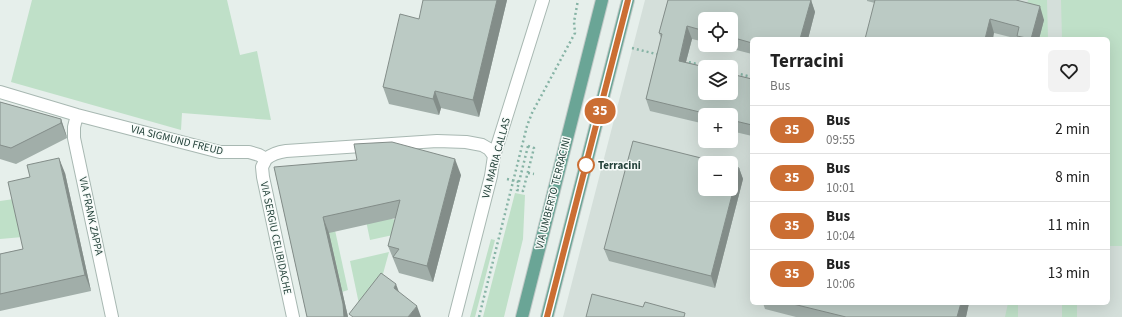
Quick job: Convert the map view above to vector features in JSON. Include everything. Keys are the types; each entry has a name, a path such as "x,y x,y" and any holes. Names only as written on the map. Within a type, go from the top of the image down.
{"main road":[{"name":"VIA UMBERTO TERRACINI","path":"522,317 602,0"},
{"path":"547,317 628,0"}],"street":[{"name":"VIA MARIA CALLAS","path":"455,317 491,176 494,156 544,0"},
{"name":"VIA SIGMUND FREUD","path":"0,92 77,115 220,152 254,153 266,159"},
{"name":"VIA FRANK ZAPPA","path":"77,115 74,127 74,138 112,317"},
{"path":"266,159 270,155 286,150 437,142 466,142 482,145 490,149 494,156"},
{"name":"VIA SERGIU CELIBIDACHE","path":"266,159 262,167 263,177 294,317"}],"path":[{"path":"479,317 527,126 575,33 574,22 578,0"},
{"path":"629,47 666,56"},
{"path":"680,60 698,64"},
{"path":"738,74 750,77"},
{"path":"528,146 534,148 528,173 523,191 517,190 528,146"},
{"path":"528,173 534,174"},
{"path":"508,179 519,182"}],"shaded area":[{"path":"645,0 1122,0 1122,317 563,317"}],"green space":[{"path":"32,0 227,0 240,55 257,51 271,120 182,113 181,130 11,82"},
{"path":"1028,0 1047,0 1048,37 1019,37"},
{"path":"1061,0 1122,0 1122,246 1110,246 1110,37 1062,37"},
{"path":"515,193 525,195 523,239 504,317 483,317"},
{"path":"14,199 23,237 0,239 0,201"},
{"path":"364,211 396,220 393,235 370,240"},
{"path":"333,221 348,290 342,292 323,235"},
{"path":"491,239 495,240 475,317 470,317"},
{"path":"389,252 378,292 359,304 350,261"},
{"path":"1008,305 1018,305 1018,317 1005,317"},
{"path":"1062,305 1077,305 1077,317 1062,317"}],"building":[{"path":"423,0 497,0 473,100 435,91 433,99 383,87 400,14 419,19"},
{"path":"668,0 811,0 801,37 750,37 750,42 738,39 738,12 698,12 698,29 687,26 679,61 698,65 698,100 738,100 738,76 750,79 750,125 738,122 738,108 698,108 698,112 646,99 662,34 659,33"},
{"path":"875,0 1016,0 1040,6 1032,37 1017,36 1019,27 990,19 986,37 866,37"},
{"path":"0,102 61,119 61,123 11,148 0,145"},
{"path":"633,141 698,157 698,196 732,196 711,276 604,249"},
{"path":"392,142 455,159 427,266 393,257 399,249 388,246 400,200 323,217 343,304 344,317 307,317 274,167 357,160 354,144"},
{"path":"59,158 85,275 0,294 0,254 23,249 8,182 30,177 27,165"},
{"path":"381,273 396,284 394,288 417,306 408,317 353,317 349,314"},
{"path":"592,294 643,307 645,302 685,313 684,317 586,317"},
{"path":"797,305 960,305 957,317 846,317"}],"bus line":[{"name":"35","path":"547,317 628,0"}],"place":[{"name":"Terracini","path":"586,165"}]}
